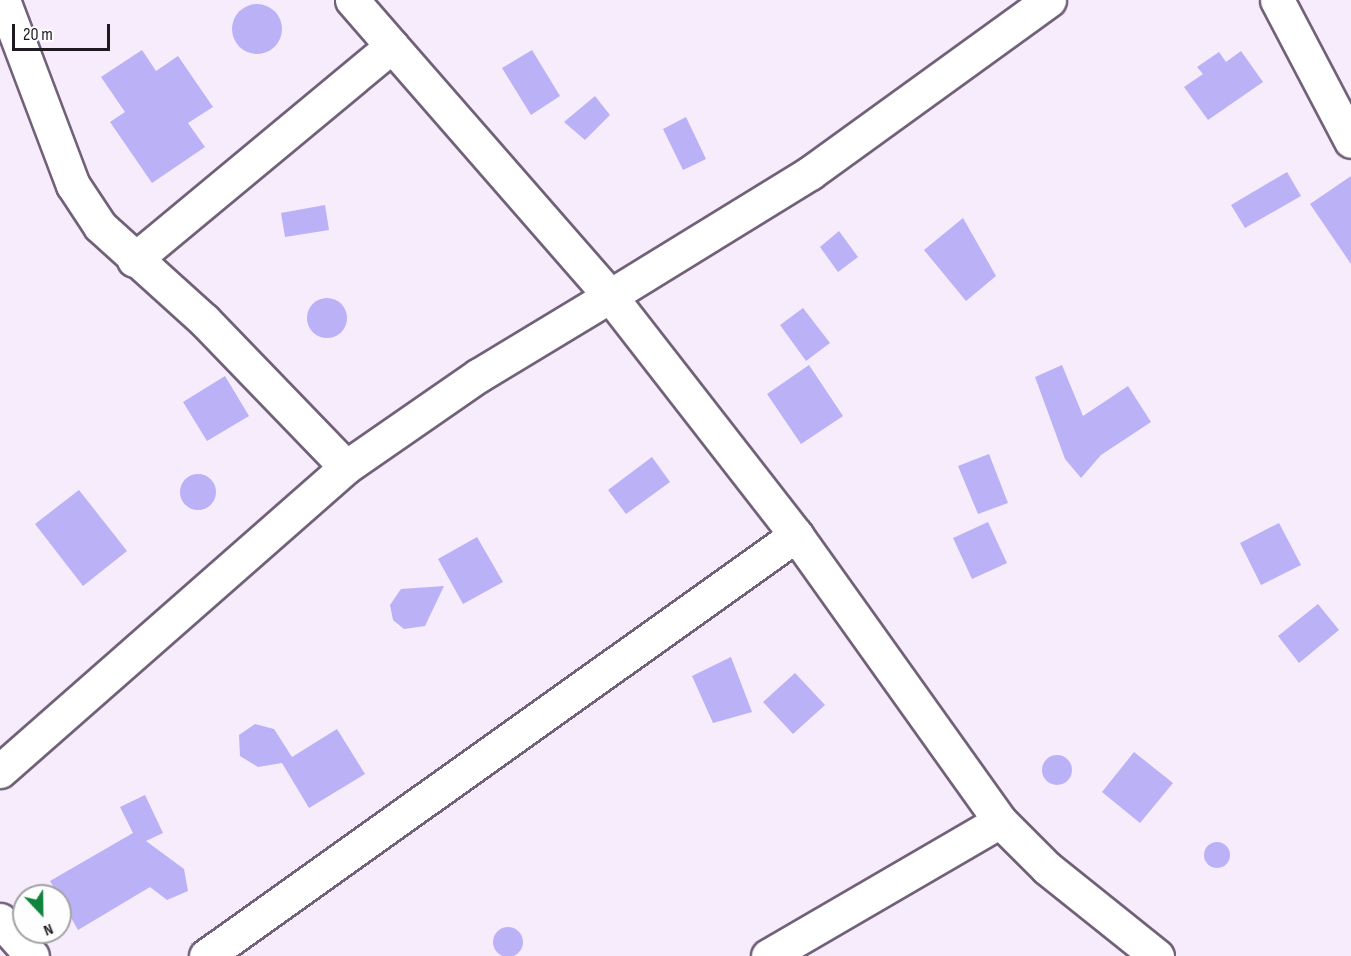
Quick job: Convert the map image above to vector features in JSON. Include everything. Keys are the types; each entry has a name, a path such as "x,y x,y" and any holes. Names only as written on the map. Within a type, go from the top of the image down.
{"street":[{"path":"3,0 73,185 100,226 134,260 204,321 346,467"},
{"path":"352,0 610,296 796,535 1000,821 1047,868 1157,956"},
{"path":"0,771 346,467 479,375 810,173 1048,0"},
{"path":"1277,0 1351,141"},
{"path":"134,260 392,46"},
{"path":"206,956 796,535"},
{"path":"768,956 1000,821"},
{"path":"0,920 32,956"}],"building":[{"path":"252,4 262,4 275,11 282,24 282,34 275,47 262,54 252,54 243,50 236,43 232,34 232,24 236,15 243,8"},
{"path":"142,50 156,71 178,56 213,107 188,123 205,147 152,183 110,122 125,112 101,77"},
{"path":"532,50 560,96 531,115 502,68"},
{"path":"1241,51 1263,82 1208,120 1184,87 1203,74 1197,67 1219,52 1226,62"},
{"path":"595,96 610,115 585,140 564,122"},
{"path":"686,117 706,159 683,170 663,129"},
{"path":"1287,172 1301,196 1245,228 1231,205"},
{"path":"1351,176 1351,264 1310,204"},
{"path":"325,205 329,230 285,237 281,213"},
{"path":"963,218 996,276 966,301 924,250"},
{"path":"839,231 858,257 838,272 820,247"},
{"path":"327,298 341,304 347,318 341,332 327,338 313,332 307,318 313,304"},
{"path":"803,308 830,343 806,361 780,325"},
{"path":"809,365 843,416 801,444 767,394"},
{"path":"1062,365 1083,416 1128,386 1151,422 1101,455 1081,478 1065,459 1035,377"},
{"path":"225,376 249,416 207,441 183,402"},
{"path":"989,454 1008,503 978,514 958,466"},
{"path":"652,457 670,482 626,514 608,490"},
{"path":"198,474 211,479 216,492 211,505 198,510 185,505 180,492 185,479"},
{"path":"79,490 127,551 83,586 35,524"},
{"path":"988,522 1007,563 972,579 953,538"},
{"path":"1279,523 1301,565 1261,585 1240,543"},
{"path":"477,537 503,582 463,604 438,559"},
{"path":"444,586 425,626 404,629 393,620 390,605 401,589"},
{"path":"1318,604 1339,630 1299,663 1278,636"},
{"path":"731,657 752,712 713,723 692,676"},
{"path":"795,673 825,705 793,734 763,702"},
{"path":"255,724 274,729 292,757 337,729 365,774 309,808 282,763 258,767 240,756 239,735"},
{"path":"1134,752 1173,783 1140,823 1102,792"},
{"path":"1057,755 1068,759 1072,770 1068,781 1057,785 1046,781 1042,770 1046,759"},
{"path":"145,795 163,833 146,841 184,869 188,891 167,900 150,887 78,930 72,920 72,884 52,884 50,881 133,833 120,807"},
{"path":"1217,842 1226,846 1230,855 1226,864 1217,868 1208,864 1204,855 1208,846"},
{"path":"508,927 519,931 523,942 519,953 508,957 497,953 493,942 497,931"}]}
